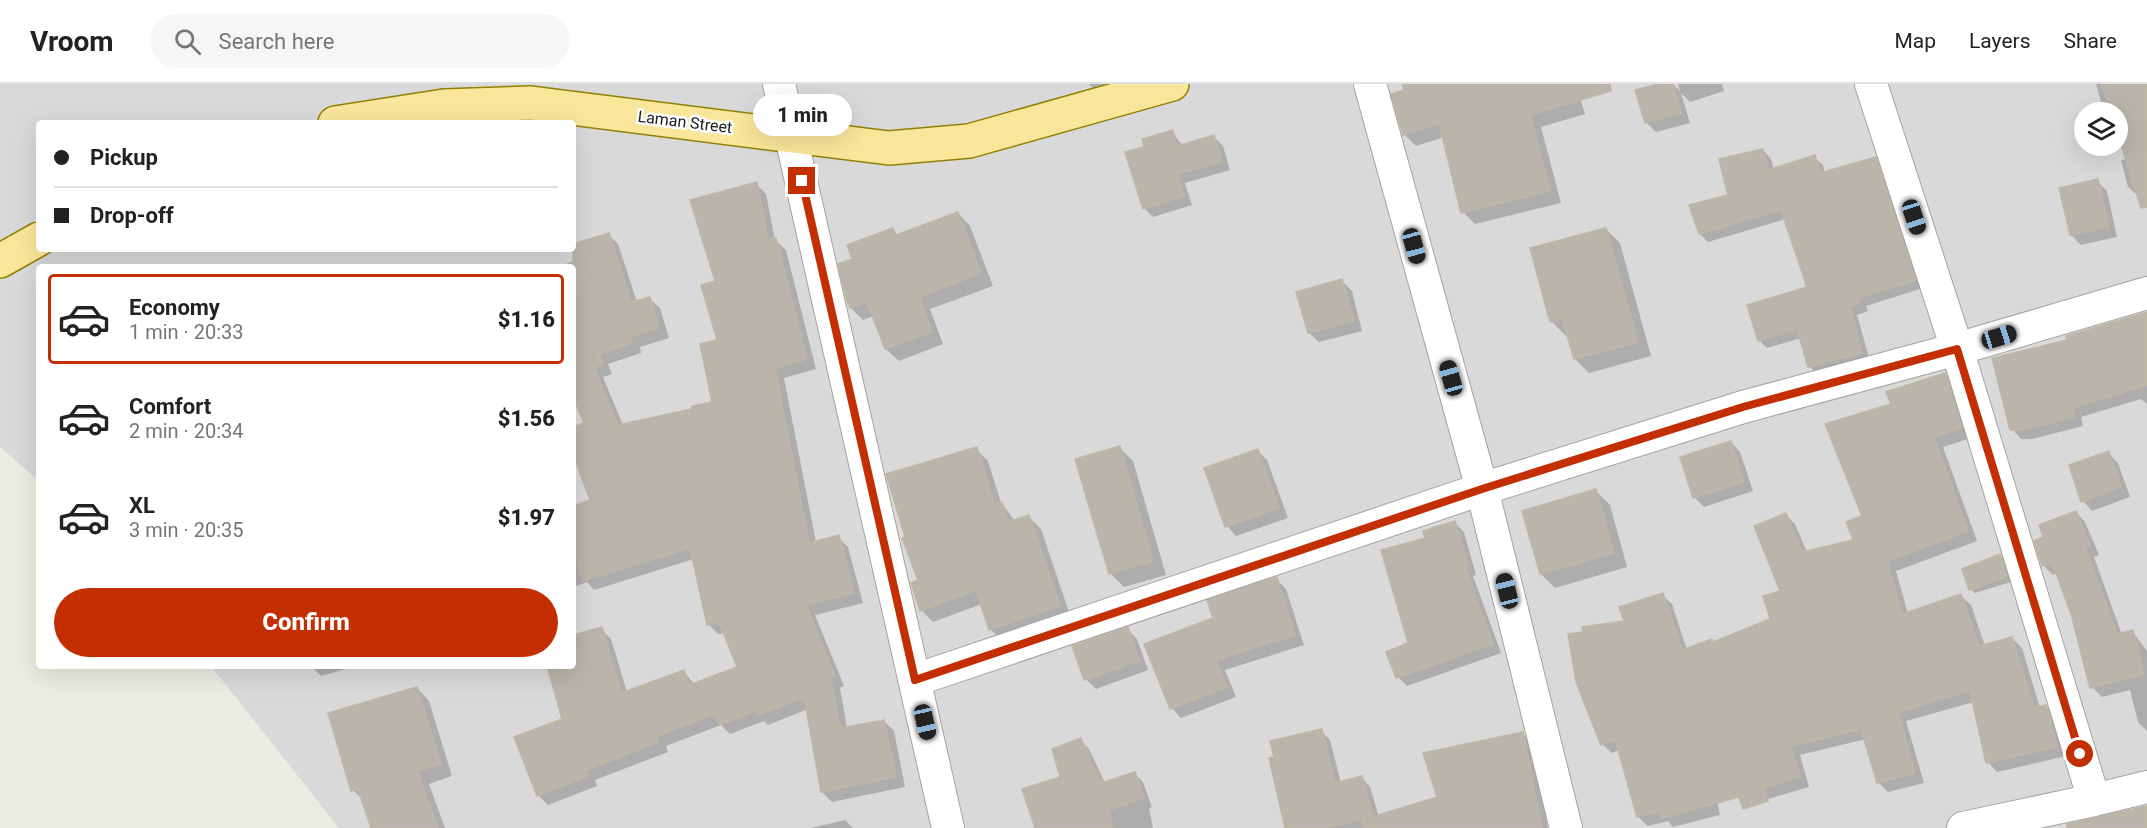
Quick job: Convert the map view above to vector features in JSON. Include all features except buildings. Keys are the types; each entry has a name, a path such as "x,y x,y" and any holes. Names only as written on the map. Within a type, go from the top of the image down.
{"main road":[{"name":"Laman Street","path":"354,120 444,106 531,103 889,148 969,141 1172,84"},
{"path":"0,261 36,241"}],"street":[{"path":"779,84 948,828"},
{"path":"1370,84 1482,489 1566,828"},
{"path":"1871,84 1957,349 2094,800"},
{"path":"915,680 1482,489 1743,407 1957,349 2147,293"},
{"path":"1963,828 2147,787"}],"shaded area":[{"path":"0,84 2147,84 2147,828 339,828 213,669 576,669 576,264 36,264 36,478 0,447"}],"route":[{"path":"802,181 915,680 1482,489 1743,407 1957,349 2080,754"}]}
